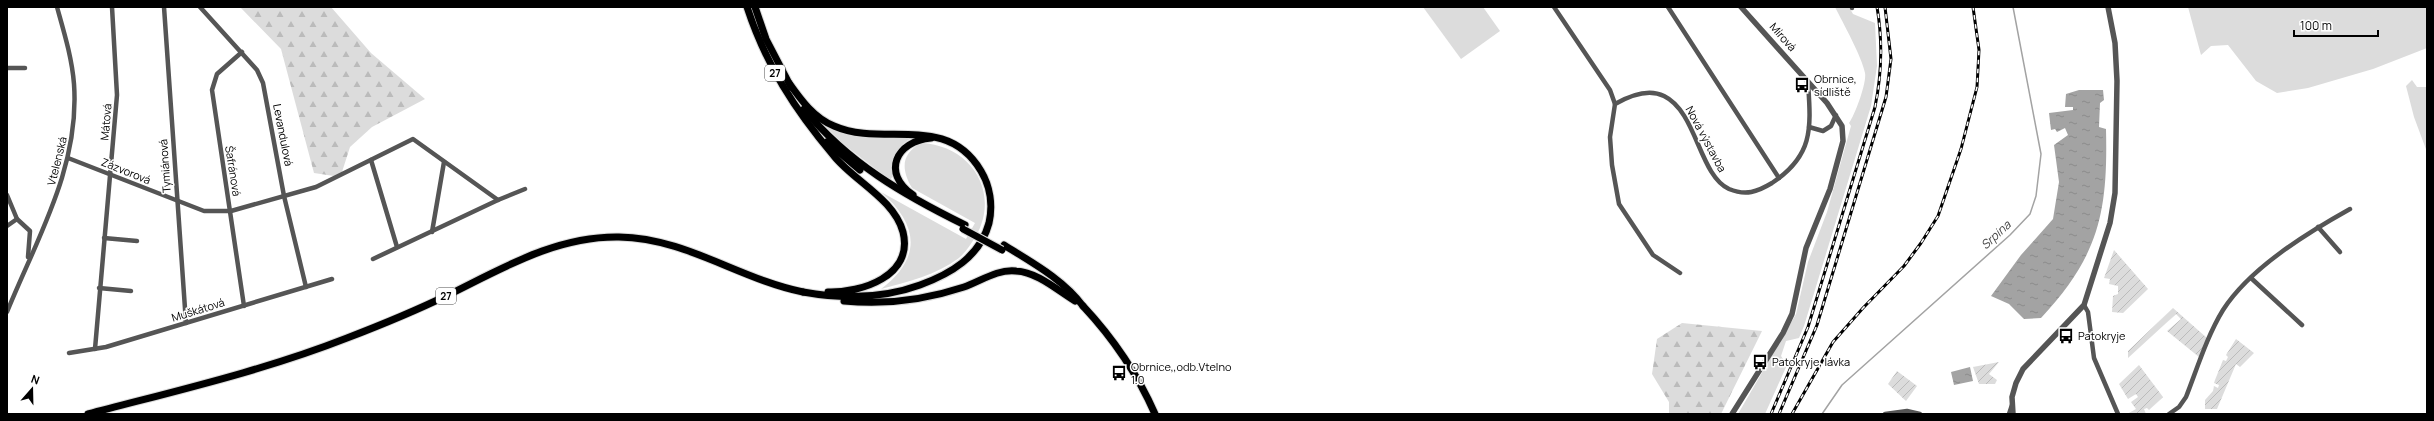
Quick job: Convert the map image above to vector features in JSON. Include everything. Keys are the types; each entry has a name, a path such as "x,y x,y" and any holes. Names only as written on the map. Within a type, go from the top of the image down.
{"main road":[{"name":"27","path":"747,7 756,35 779,80 790,100 815,132"},
{"name":"27","path":"755,7 766,39 789,83"},
{"path":"789,83 800,104 818,125 862,166 907,196 964,227"},
{"path":"789,83 813,112 835,127 858,133 916,133 936,137 953,143 963,149 978,166 987,185 990,202 990,219 983,237 973,253 957,267 943,276 896,292 854,298 803,292"},
{"path":"815,132 853,165 886,188 1003,247 1046,272 1083,306 1107,332 1123,354 1155,414"},
{"path":"803,292 848,291 872,285 895,268 904,250 903,232 893,214 835,157 815,132"},
{"path":"936,137 915,140 904,147 896,162 898,178 908,192 950,214 964,227"},
{"name":"27","path":"88,414 223,378 339,341 445,296 536,252 569,242 619,237 660,242 702,254 773,284 803,292"},
{"path":"1003,247 1083,306"},
{"path":"803,292 831,300 893,302 946,292 1005,271 1016,270 1037,277 1075,300"}],"street":[{"name":"Vtelenská","path":"7,312 56,199 68,158 74,121 74,83 69,50 57,7"},
{"name":"Mátová","path":"95,349 99,288 110,185 109,173 117,95 112,7"},
{"name":"Tymiánová","path":"164,7 186,323"},
{"name":"Levandulová","path":"200,7 257,70 263,83 284,196 306,287"},
{"path":"1554,7 1610,90 1615,104 1610,137 1612,165 1619,204 1653,255 1680,274"},
{"path":"1668,7 1779,178"},
{"name":"Mírová","path":"1741,7 1808,81 1836,115"},
{"path":"2009,414 2016,383 2023,369 2084,305 2101,257 2115,193 2117,81 2115,43 2108,7"},
{"name":"Šafránová","path":"242,52 217,74 212,90 244,306"},
{"path":"7,68 25,68"},
{"name":"Nová výstavba","path":"1615,104 1627,97 1650,92 1664,96 1679,107 1717,180 1729,188 1744,194 1757,192 1779,178 1788,172 1801,156 1808,139 1808,81"},
{"path":"1808,127 1823,131 1831,126 1836,115"},
{"path":"1732,414 1783,333 1792,314 1806,248 1830,189 1843,141 1842,126 1836,115"},
{"name":"Zázvorová","path":"68,158 204,211 230,211 316,187 413,139 444,162"},
{"path":"371,160 397,247"},
{"path":"432,232 444,162 498,200"},
{"path":"373,259 524,189"},
{"path":"7,195 17,219 30,231 28,261"},
{"path":"2169,414 2179,407 2186,397 2223,310 2251,278 2300,238 2350,209"},
{"path":"7,226 17,219"},
{"path":"2318,227 2340,252"},
{"path":"104,238 137,241"},
{"path":"2251,278 2302,325"},
{"name":"Muškátová","path":"69,353 95,349 332,279"},
{"path":"99,288 132,291"},
{"path":"2084,305 2088,312 2094,358 2118,414"},
{"path":"2012,405 2014,414"},
{"path":"1885,414 1907,411 1920,414"}],"green space":[{"path":"240,7 331,7 371,53 425,99 372,127 350,147 342,172 334,176 314,173 281,49"},
{"path":"1423,7 1483,7 1500,31 1461,59"},
{"path":"1835,7 1849,7 1853,14 1875,23 1877,66 1871,106 1804,326 1799,338 1786,341 1781,356 1787,365 1765,414 1738,414 1796,314 1808,262 1827,212 1851,126 1849,123 1857,106 1864,83 1865,73 1860,58"},
{"path":"2188,7 2427,7 2427,48 2373,69 2308,88 2277,93 2256,81 2228,45 2211,46 2201,55"},
{"path":"2412,80 2417,87 2427,87 2427,152 2414,117 2406,86"},
{"path":"825,126 855,136 914,137 899,148 895,158 893,176 890,180 842,143"},
{"path":"921,143 938,146 954,152 967,161 976,173 983,187 985,203 983,219 976,236 966,251 959,258 941,269 911,281 881,289 904,265 909,253 911,241 909,229 903,217 894,204 881,192 966,239 975,223 912,188 906,174 906,157 914,147"},
{"path":"2114,250 2148,289 2123,313 2112,312 2113,296 2118,294 2118,286 2109,284 2110,279 2104,278"},
{"path":"2173,308 2207,338 2199,357 2167,331 2181,319 2176,314 2128,358 2128,351"},
{"path":"1682,323 1762,331 1721,414 1669,414 1669,402 1652,374 1657,339"},
{"path":"2236,339 2254,353 2240,367 2236,364 2217,409 2205,409 2205,400 2213,391 2214,386 2218,388 2219,385 2214,383 2215,380 2223,360 2226,361 2228,357 2226,355"},
{"path":"1999,362 1989,374 1997,380 1995,384 1979,384 1973,367"},
{"path":"2139,365 2163,397 2149,410 2147,408 2144,409 2146,414 2127,414 2136,409 2131,402 2138,397 2136,394 2128,399 2119,384"},
{"path":"1897,371 1917,386 1906,401 1888,384"}],"water":[{"path":"2079,90 2103,90 2104,100 2100,103 2099,127 2106,129 2105,185 2102,209 2088,253 2076,274 2061,295 2041,318 2024,319 2009,304 1991,296 2021,255 2053,219 2059,182 2054,145 2068,135 2065,128 2057,132 2055,129 2051,130 2049,113 2073,110 2073,107 2065,107 2066,94"},
{"path":"1970,367 1973,381 1954,385 1951,372"}],"waterway":[{"name":"Srpina","path":"1822,414 1842,385 2010,235 2030,214 2036,196 2041,154 2013,7"}],"railway":[{"path":"1771,414 1808,327 1875,107 1881,57 1877,7"},
{"path":"1779,414 1817,325 1886,97 1891,59 1885,7"},
{"path":"1792,414 1833,342 1863,308 1904,266 1938,216 1961,149 1977,87 1979,50 1973,7"}],"place":[{"name":"Obrnice, sídliště","path":"1802,85"},
{"name":"Patokryje","path":"2066,336"},
{"name":"Patokryje, lávka","path":"1760,362"},
{"name":"Obrnice,,odb.Vtelno 1.0","path":"1119,373"}]}
